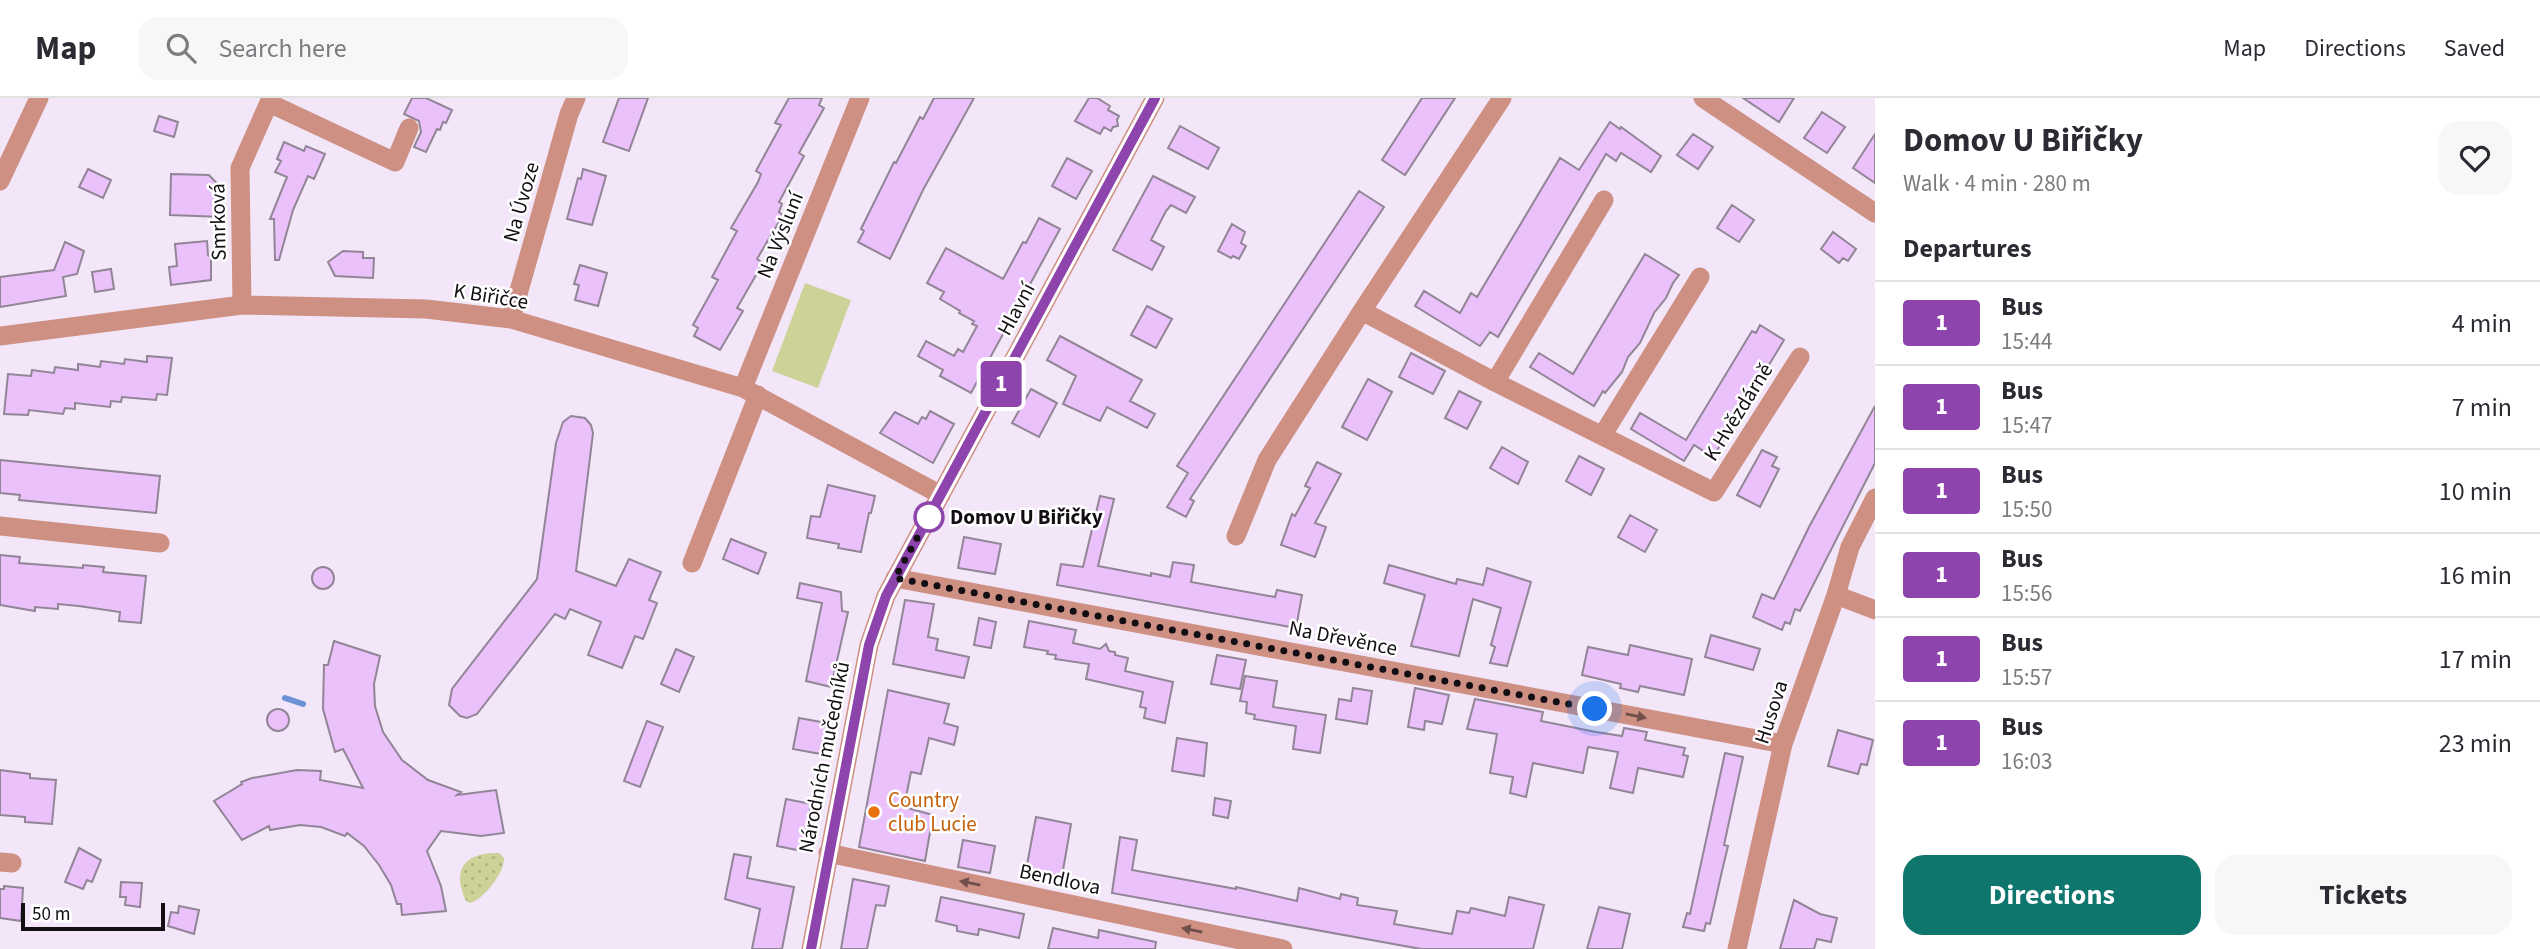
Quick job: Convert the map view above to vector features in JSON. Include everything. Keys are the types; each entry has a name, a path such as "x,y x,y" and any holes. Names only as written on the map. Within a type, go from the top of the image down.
{"street":[{"path":"0,180 38,98"},
{"name":"Na Úvoze","path":"512,319 569,114 576,98"},
{"name":"Na Výsluní","path":"692,564 750,392 860,98"},
{"name":"Hlavní","path":"895,578 1155,98"},
{"path":"1236,536 1267,460 1502,98"},
{"path":"1703,98 1875,213"},
{"name":"Smrková","path":"242,305 240,168 270,101 395,162 409,128"},
{"path":"1495,382 1604,200"},
{"path":"1602,436 1700,277"},
{"name":"K Biřičce","path":"0,336 242,305 426,309 512,319 750,392 941,495"},
{"name":"K Hvězdárně","path":"1362,311 1495,382 1714,492 1800,357"},
{"name":"Husova","path":"1737,949 1783,744 1836,595 1850,547 1875,498"},
{"path":"0,526 160,543"},
{"name":"Na Dřevěnce","path":"895,578 1783,744"},
{"name":"Národních mučedníků","path":"811,949 869,645 895,578"},
{"path":"1836,595 1875,610"},
{"name":"Bendlova","path":"828,853 1283,949"}],"green space":[{"path":"805,283 851,300 818,388 772,371"},
{"path":"499,853 504,858 497,878 481,897 470,903 466,901 460,880 464,865 477,856"}],"building":[{"path":"412,98 426,98 452,110 446,123 443,122 440,130 437,129 426,152 414,147 421,132 419,121 404,114"},
{"path":"619,98 648,98 629,151 603,142"},
{"path":"789,98 822,98 819,105 824,108 799,153 804,156 779,202 782,204 779,212 783,215 757,259 763,263 737,308 743,311 720,350 694,336 698,328 693,325 718,280 712,277 737,231 731,228 758,182 761,174 756,171 781,125 775,123"},
{"path":"934,98 974,98 923,190 890,259 858,242 864,231 861,229 894,162 896,163 920,117 923,119"},
{"path":"1089,98 1097,98 1110,106 1108,110 1119,116 1118,126 1111,131 1104,127 1100,134 1075,121"},
{"path":"1422,98 1455,98 1405,175 1382,160"},
{"path":"1743,98 1794,98 1779,122"},
{"path":"1822,112 1845,127 1827,153 1804,138"},
{"path":"159,116 178,122 174,137 154,131"},
{"path":"1610,122 1661,156 1651,172 1621,153 1616,161 1606,154 1498,337 1490,332 1480,346 1415,306 1424,291 1460,313 1471,293 1477,297 1560,158 1579,170"},
{"path":"1180,126 1219,148 1208,169 1168,148"},
{"path":"1693,134 1713,147 1698,169 1677,155"},
{"path":"1875,134 1875,183 1853,168"},
{"path":"284,142 304,151 306,146 325,154 314,179 308,176 293,210 279,260 275,260 274,219 270,219 287,177 275,172 281,161 277,159"},
{"path":"1067,158 1092,171 1076,199 1052,186"},
{"path":"88,169 111,180 103,198 79,187"},
{"path":"583,169 606,176 592,225 567,219"},
{"path":"171,174 209,175 223,190 222,217 170,215"},
{"path":"1153,176 1195,197 1186,213 1171,205 1166,211 1151,240 1164,247 1152,270 1113,250"},
{"path":"1359,191 1384,207 1190,499 1194,501 1186,517 1167,507 1188,473 1177,466"},
{"path":"1732,205 1754,220 1739,242 1717,228"},
{"path":"1039,218 1060,229 971,393 940,376 943,370 918,356 926,341 954,356 958,349 963,352 977,326 972,324 974,321 940,299 944,292 927,283 946,248 1003,279"},
{"path":"1232,224 1245,232 1241,243 1246,246 1239,259 1218,251"},
{"path":"1833,232 1856,249 1848,261 1843,258 1839,263 1821,249"},
{"path":"207,241 208,255 211,257 211,280 171,285 169,267 177,266 175,244"},
{"path":"65,242 84,251 77,274 63,277 66,296 0,307 0,277 54,270"},
{"path":"343,251 363,252 363,258 374,258 373,278 335,276 328,262"},
{"path":"1645,254 1679,275 1654,313 1640,343 1628,357 1622,372 1605,393 1603,391 1594,406 1530,367 1539,353 1573,374"},
{"path":"580,265 607,273 598,306 575,300 579,285 574,284"},
{"path":"111,269 114,289 95,292 92,272"},
{"path":"1147,306 1172,319 1156,348 1131,335"},
{"path":"1760,325 1784,340 1713,457 1694,445 1684,461 1631,429 1640,413 1686,440 1752,331 1756,333"},
{"path":"1060,336 1142,380 1130,401 1155,414 1147,428 1107,407 1100,421 1063,404 1076,376 1047,360"},
{"path":"1411,353 1445,371 1433,394 1399,377"},
{"path":"147,356 172,358 167,395 157,394 156,400 122,397 121,402 111,401 110,407 75,403 75,409 65,408 63,414 29,410 28,415 4,414 8,374 31,376 32,370 54,373 55,367 78,370 78,364 100,367 101,361 124,364 125,359 147,362"},
{"path":"1368,379 1392,392 1367,440 1342,427"},
{"path":"1031,389 1057,403 1039,437 1012,423"},
{"path":"1459,391 1481,402 1467,429 1445,418"},
{"path":"1875,406 1875,463 1800,611 1795,609 1790,624 1785,622 1782,630 1753,617 1762,594 1774,599 1809,527"},
{"path":"930,411 954,424 933,463 880,433 895,412 918,424 922,417 926,419"},
{"path":"571,416 585,418 593,433 576,571 616,586 629,559 661,572 649,600 657,603 643,639 635,636 622,668 588,655 601,622 570,609 565,619 555,614 477,714 467,718 460,716 449,705 452,689 537,579 556,443 563,422"},
{"path":"1502,447 1528,462 1518,484 1490,468"},
{"path":"1762,450 1777,457 1772,466 1779,469 1760,507 1737,495"},
{"path":"1579,456 1604,469 1591,495 1566,481"},
{"path":"0,460 160,476 156,513 19,500 20,495 0,493"},
{"path":"1317,462 1341,474 1315,523 1326,527 1315,557 1281,545 1292,514 1295,516 1310,488 1305,486"},
{"path":"828,485 875,496 861,552 838,548 839,544 807,538 811,516 820,517"},
{"path":"1100,496 1114,499 1098,566 1170,577 1173,562 1194,565 1191,582 1275,597 1277,590 1302,595 1296,628 1057,585 1061,564 1083,567"},
{"path":"1630,515 1657,530 1645,552 1618,537"},
{"path":"964,537 1001,544 995,574 958,568"},
{"path":"731,539 766,553 758,574 723,559"},
{"path":"0,555 20,557 19,563 104,567 103,572 146,576 141,623 119,621 120,612 79,606 58,604 58,609 35,607 35,611 0,605"},
{"path":"1389,565 1456,584 1457,579 1483,585 1487,568 1531,582 1507,666 1490,663 1495,647 1491,645 1501,608 1473,599 1459,656 1411,646 1425,595 1384,583"},
{"path":"323,567 331,570 334,578 331,586 323,589 315,586 312,578 315,570"},
{"path":"800,583 841,592 842,611 848,612 831,687 806,681 822,603 797,598"},
{"path":"905,600 934,604 928,637 938,639 936,650 969,657 964,678 893,664"},
{"path":"979,618 996,622 991,648 974,645"},
{"path":"1029,621 1076,630 1073,643 1100,649 1106,644 1109,651 1115,652 1115,655 1128,658 1125,671 1173,682 1165,723 1144,718 1146,708 1140,707 1143,692 1086,679 1089,664 1055,659 1056,655 1047,654 1048,651 1024,647"},
{"path":"1711,635 1760,649 1753,670 1705,657"},
{"path":"334,641 380,656 374,684 375,706 383,732 402,760 428,780 461,792 457,795 496,790 504,833 481,836 441,831 427,851 441,886 446,911 402,915 401,904 397,904 391,885 379,865 364,846 347,833 345,836 321,827 300,825 270,830 269,826 242,840 214,801 242,784 241,782 297,770 321,771 320,780 363,788 343,749 335,752 323,709 324,665 328,665"},
{"path":"1630,645 1692,659 1684,695 1640,686 1638,692 1620,688 1621,684 1582,675 1588,647 1628,655"},
{"path":"676,649 694,657 679,692 661,684"},
{"path":"1217,655 1246,660 1240,689 1211,684"},
{"path":"1245,676 1277,681 1273,707 1326,715 1320,753 1293,749 1296,726 1254,719 1255,715 1246,713 1247,702 1240,701"},
{"path":"1353,688 1372,691 1367,724 1336,719 1339,699 1351,701"},
{"path":"1415,688 1449,695 1442,724 1425,721 1424,730 1408,727"},
{"path":"888,690 949,704 944,723 958,727 954,745 929,738 921,774 911,772 904,807 933,815 925,861 859,847"},
{"path":"1475,699 1543,712 1541,721 1596,732 1622,736 1624,728 1647,732 1645,740 1685,748 1683,755 1688,756 1683,777 1638,768 1633,793 1610,788 1618,752 1588,747 1583,773 1533,763 1526,797 1510,793 1513,777 1490,773 1497,734 1467,729"},
{"path":"278,709 286,712 289,720 286,728 278,731 270,728 267,720 270,712"},
{"path":"799,718 827,723 821,754 793,749"},
{"path":"647,721 663,727 640,787 624,781"},
{"path":"1838,730 1873,740 1867,765 1861,764 1858,774 1828,766"},
{"path":"1177,738 1207,743 1204,776 1172,771"},
{"path":"1725,753 1743,757 1724,845 1728,846 1710,924 1706,923 1704,931 1683,927 1687,913 1690,914"},
{"path":"0,770 30,774 30,778 56,780 52,824 25,822 25,817 0,815"},
{"path":"1215,798 1231,801 1228,818 1213,815"},
{"path":"786,799 811,804 802,851 777,846"},
{"path":"1036,817 1071,824 1062,876 1026,870"},
{"path":"1120,837 1137,840 1132,870 1236,887 1297,901 1299,888 1340,899 1341,894 1358,898 1357,905 1397,911 1394,924 1452,934 1457,911 1469,913 1471,908 1505,916 1509,897 1544,905 1533,949 1421,949 1112,893"},
{"path":"963,840 995,846 990,873 958,867"},
{"path":"79,848 101,860 92,882 87,880 83,889 65,882"},
{"path":"734,854 751,857 747,878 794,887 782,949 752,949 760,909 725,899"},
{"path":"853,879 889,886 885,906 876,905 867,949 841,949"},
{"path":"121,882 142,883 140,907 125,905 126,897 120,897"},
{"path":"4,886 23,888 21,921 0,918 0,889 4,889"},
{"path":"941,897 1024,914 1019,938 979,929 978,935 957,931 957,926 936,921"},
{"path":"1794,900 1820,914 1837,918 1831,942 1817,939 1814,949 1780,949"},
{"path":"179,906 199,910 194,934 168,926 171,912 178,913"},
{"path":"1599,907 1630,914 1622,949 1587,949"},
{"path":"1053,928 1098,938 1099,930 1156,942 1155,949 1048,949"}],"waterway":[{"path":"285,698 303,704"}],"bus line":[{"name":"1","path":"811,949 869,645 886,596 1155,98"}],"place":[{"name":"Domov U Biřičky","path":"929,517"},
{"name":"Country club Lucie","path":"874,812"}],"route":[{"path":"929,517 932,511 895,578 1595,709"}]}
